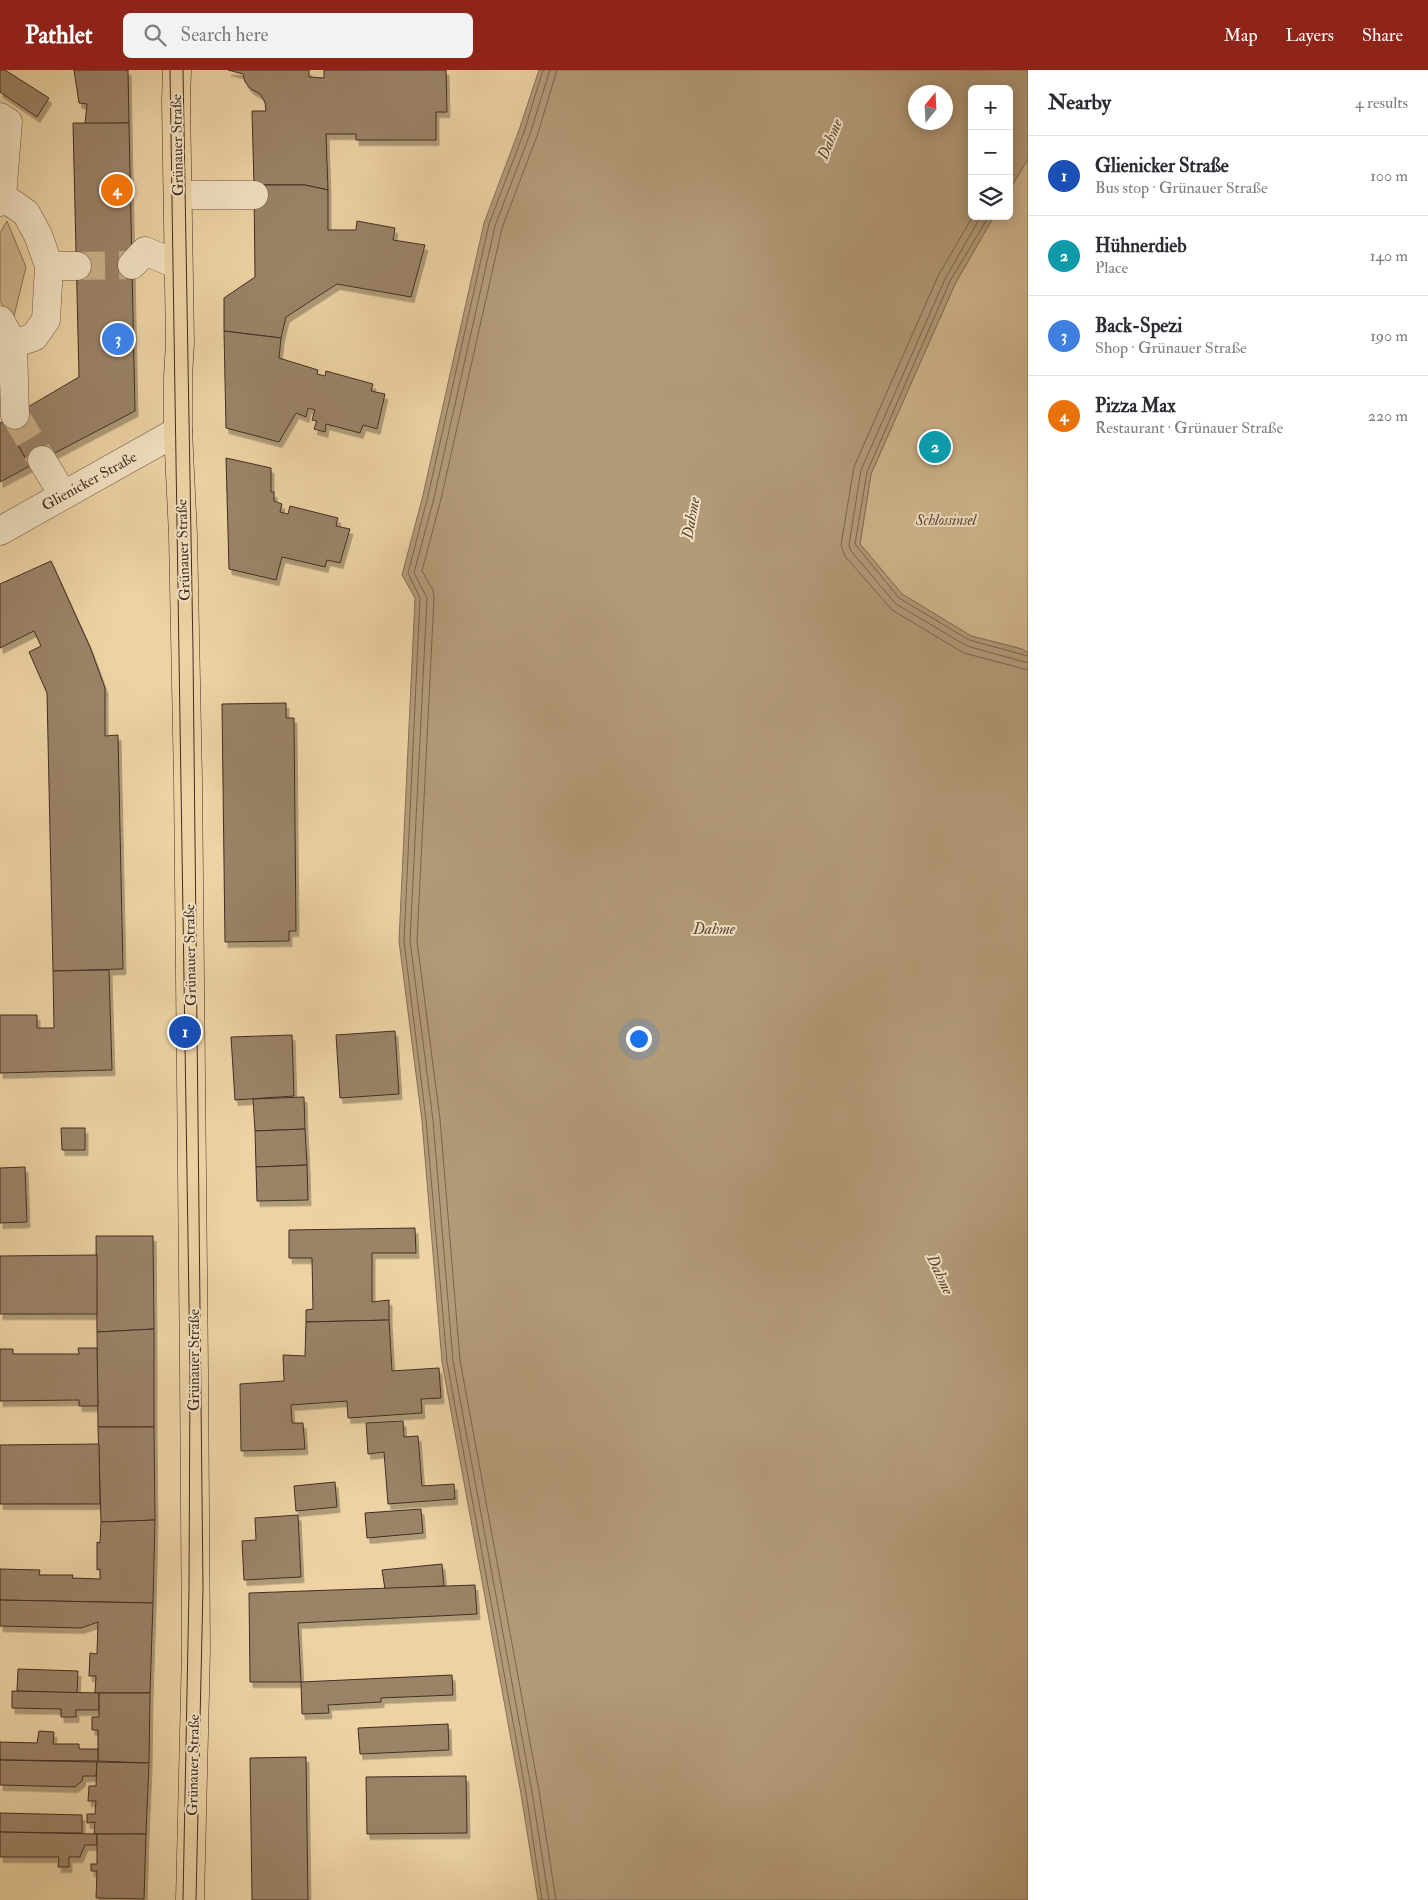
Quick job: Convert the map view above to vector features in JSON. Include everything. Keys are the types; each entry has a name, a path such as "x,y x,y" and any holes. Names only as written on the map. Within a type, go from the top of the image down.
{"main road":[{"name":"Grünauer Straße","path":"177,70 180,343 178,431 187,696 194,1329 196,1650 190,1900"}],"street":[{"path":"0,117 8,122 1,198 26,214 38,235 49,266 46,320 34,337 6,346"},
{"path":"178,196 254,195"},
{"path":"132,264 145,251 178,265"},
{"path":"49,266 76,266"},
{"path":"0,320 6,346 15,414"},
{"name":"Glienicker Straße","path":"0,531 178,431"},
{"path":"42,460 62,495"}],"green space":[{"name":"Schlossinsel","path":"1028,159 1028,653 1022,649 971,636 902,594 860,544 871,474 955,284 992,220 1013,220 1013,184"},
{"path":"7,221 26,267 13,320 0,301 0,233"}],"water":[{"name":"Dahme","path":"539,70 1028,70 1028,159 1013,184 1013,85 968,85 968,220 992,220 955,284 871,474 860,544 902,594 971,636 1022,649 1028,653 1028,1900 538,1900 521,1794 442,1362 422,1121 399,941 415,598 402,575 423,495 484,223"}],"building":[{"path":"0,70 5,70 49,98 37,117 0,92"},
{"path":"74,70 128,70 129,123 85,124 87,104 79,103"},
{"path":"228,70 309,70 309,77 324,78 324,70 446,70 447,112 436,112 436,140 356,140 356,134 326,134 328,190 305,185 254,185 252,111 266,111 265,102 260,94 251,89 245,82 243,74"},
{"path":"73,123 129,123 135,411 30,466 4,421 79,377"},
{"path":"254,185 305,185 328,190 328,230 356,230 357,221 395,228 393,240 425,245 411,297 337,284 286,317 281,338 224,331 224,298 255,277"},
{"path":"224,331 281,338 279,358 318,370 317,374 325,376 326,371 373,384 371,391 385,394 377,429 363,425 360,433 326,424 325,432 314,429 317,421 312,420 315,410 308,408 306,417 296,413 279,442 226,428"},
{"path":"4,421 30,466 0,482 0,423"},
{"path":"226,458 271,468 271,492 274,492 274,501 282,504 280,512 288,514 290,506 338,518 336,526 350,529 340,563 327,560 325,567 282,557 276,580 229,569"},
{"path":"51,561 90,647 105,688 105,736 118,735 123,969 53,971 47,693 29,652 41,646 34,631 0,648 0,584"},
{"path":"286,703 286,718 294,718 296,931 289,931 289,941 225,942 222,704"},
{"path":"109,970 112,1070 0,1073 0,1015 37,1015 37,1028 54,1028 53,971"},
{"path":"395,1031 399,1094 340,1098 336,1035"},
{"path":"292,1035 294,1096 235,1100 231,1037"},
{"path":"304,1097 305,1129 255,1131 253,1099"},
{"path":"61,1128 85,1128 85,1150 62,1150"},
{"path":"305,1129 307,1165 256,1167 255,1131"},
{"path":"307,1165 308,1200 257,1201 256,1167"},
{"path":"25,1167 27,1222 0,1223 0,1168"},
{"path":"415,1228 416,1253 372,1253 372,1302 389,1300 389,1320 306,1322 306,1310 313,1309 312,1258 289,1258 289,1230"},
{"path":"96,1236 153,1236 154,1329 97,1332"},
{"path":"97,1255 97,1314 0,1314 0,1256"},
{"path":"389,1320 392,1371 439,1368 441,1398 421,1399 422,1413 348,1418 347,1401 291,1405 292,1423 303,1423 305,1449 241,1451 240,1384 284,1381 283,1355 305,1356 306,1322"},
{"path":"154,1329 154,1427 98,1427 97,1332"},
{"path":"78,1348 97,1348 98,1406 79,1406 79,1400 0,1401 0,1349 13,1349 13,1354 79,1354"},
{"path":"403,1421 404,1437 418,1436 422,1486 454,1484 455,1499 388,1504 384,1452 368,1454 366,1423"},
{"path":"98,1427 154,1427 155,1520 101,1522"},
{"path":"99,1444 100,1504 0,1504 0,1445"},
{"path":"335,1482 337,1507 296,1511 294,1486"},
{"path":"421,1509 423,1533 367,1538 365,1513"},
{"path":"298,1515 301,1577 244,1580 242,1541 256,1540 255,1518"},
{"path":"155,1520 153,1603 0,1600 0,1569 40,1570 39,1575 73,1575 72,1578 100,1579 100,1569 97,1570 97,1542 100,1543 101,1522"},
{"path":"442,1564 444,1586 385,1589 382,1570"},
{"path":"475,1585 477,1614 298,1623 301,1682 250,1682 249,1593"},
{"path":"0,1600 153,1603 150,1693 95,1693 96,1676 89,1676 90,1653 97,1654 98,1622 81,1628 0,1626"},
{"path":"18,1669 78,1671 77,1693 17,1691"},
{"path":"452,1675 453,1695 381,1698 381,1702 328,1705 329,1713 302,1714 301,1682"},
{"path":"12,1691 99,1693 99,1710 76,1710 76,1717 61,1717 61,1709 12,1708"},
{"path":"99,1693 150,1693 149,1763 98,1761 98,1730 92,1730 92,1717 99,1717"},
{"path":"448,1724 449,1750 360,1754 358,1728"},
{"path":"39,1731 54,1732 53,1744 79,1744 79,1749 98,1749 98,1761 0,1760 0,1742 37,1743"},
{"path":"306,1757 308,1900 252,1900 250,1758"},
{"path":"0,1760 97,1762 96,1776 83,1776 82,1781 75,1787 0,1785"},
{"path":"97,1762 149,1763 146,1834 94,1834 95,1822 87,1823 87,1814 95,1814 96,1801 88,1801 89,1786 96,1786"},
{"path":"466,1776 467,1833 367,1834 366,1777"},
{"path":"0,1813 82,1815 82,1833 0,1832"},
{"path":"0,1832 97,1834 97,1845 85,1845 80,1857 69,1857 69,1867 58,1867 59,1857 0,1857"},
{"path":"97,1834 146,1834 144,1899 96,1898 97,1871 91,1871 91,1864 97,1864"}],"tunnel":[{"path":"77,266 132,265"},
{"path":"15,415 42,460"}],"tram line":[{"path":"170,70 190,1369 189,1589 183,1900"},
{"path":"183,70 193,652 203,1588 196,1900"}],"place":[{"name":"Pizza Max","path":"117,190"},
{"name":"Back-Spezi","path":"118,339"},
{"name":"Hühnerdieb","path":"935,447"},
{"name":"Glienicker Straße","path":"185,1032"}]}
